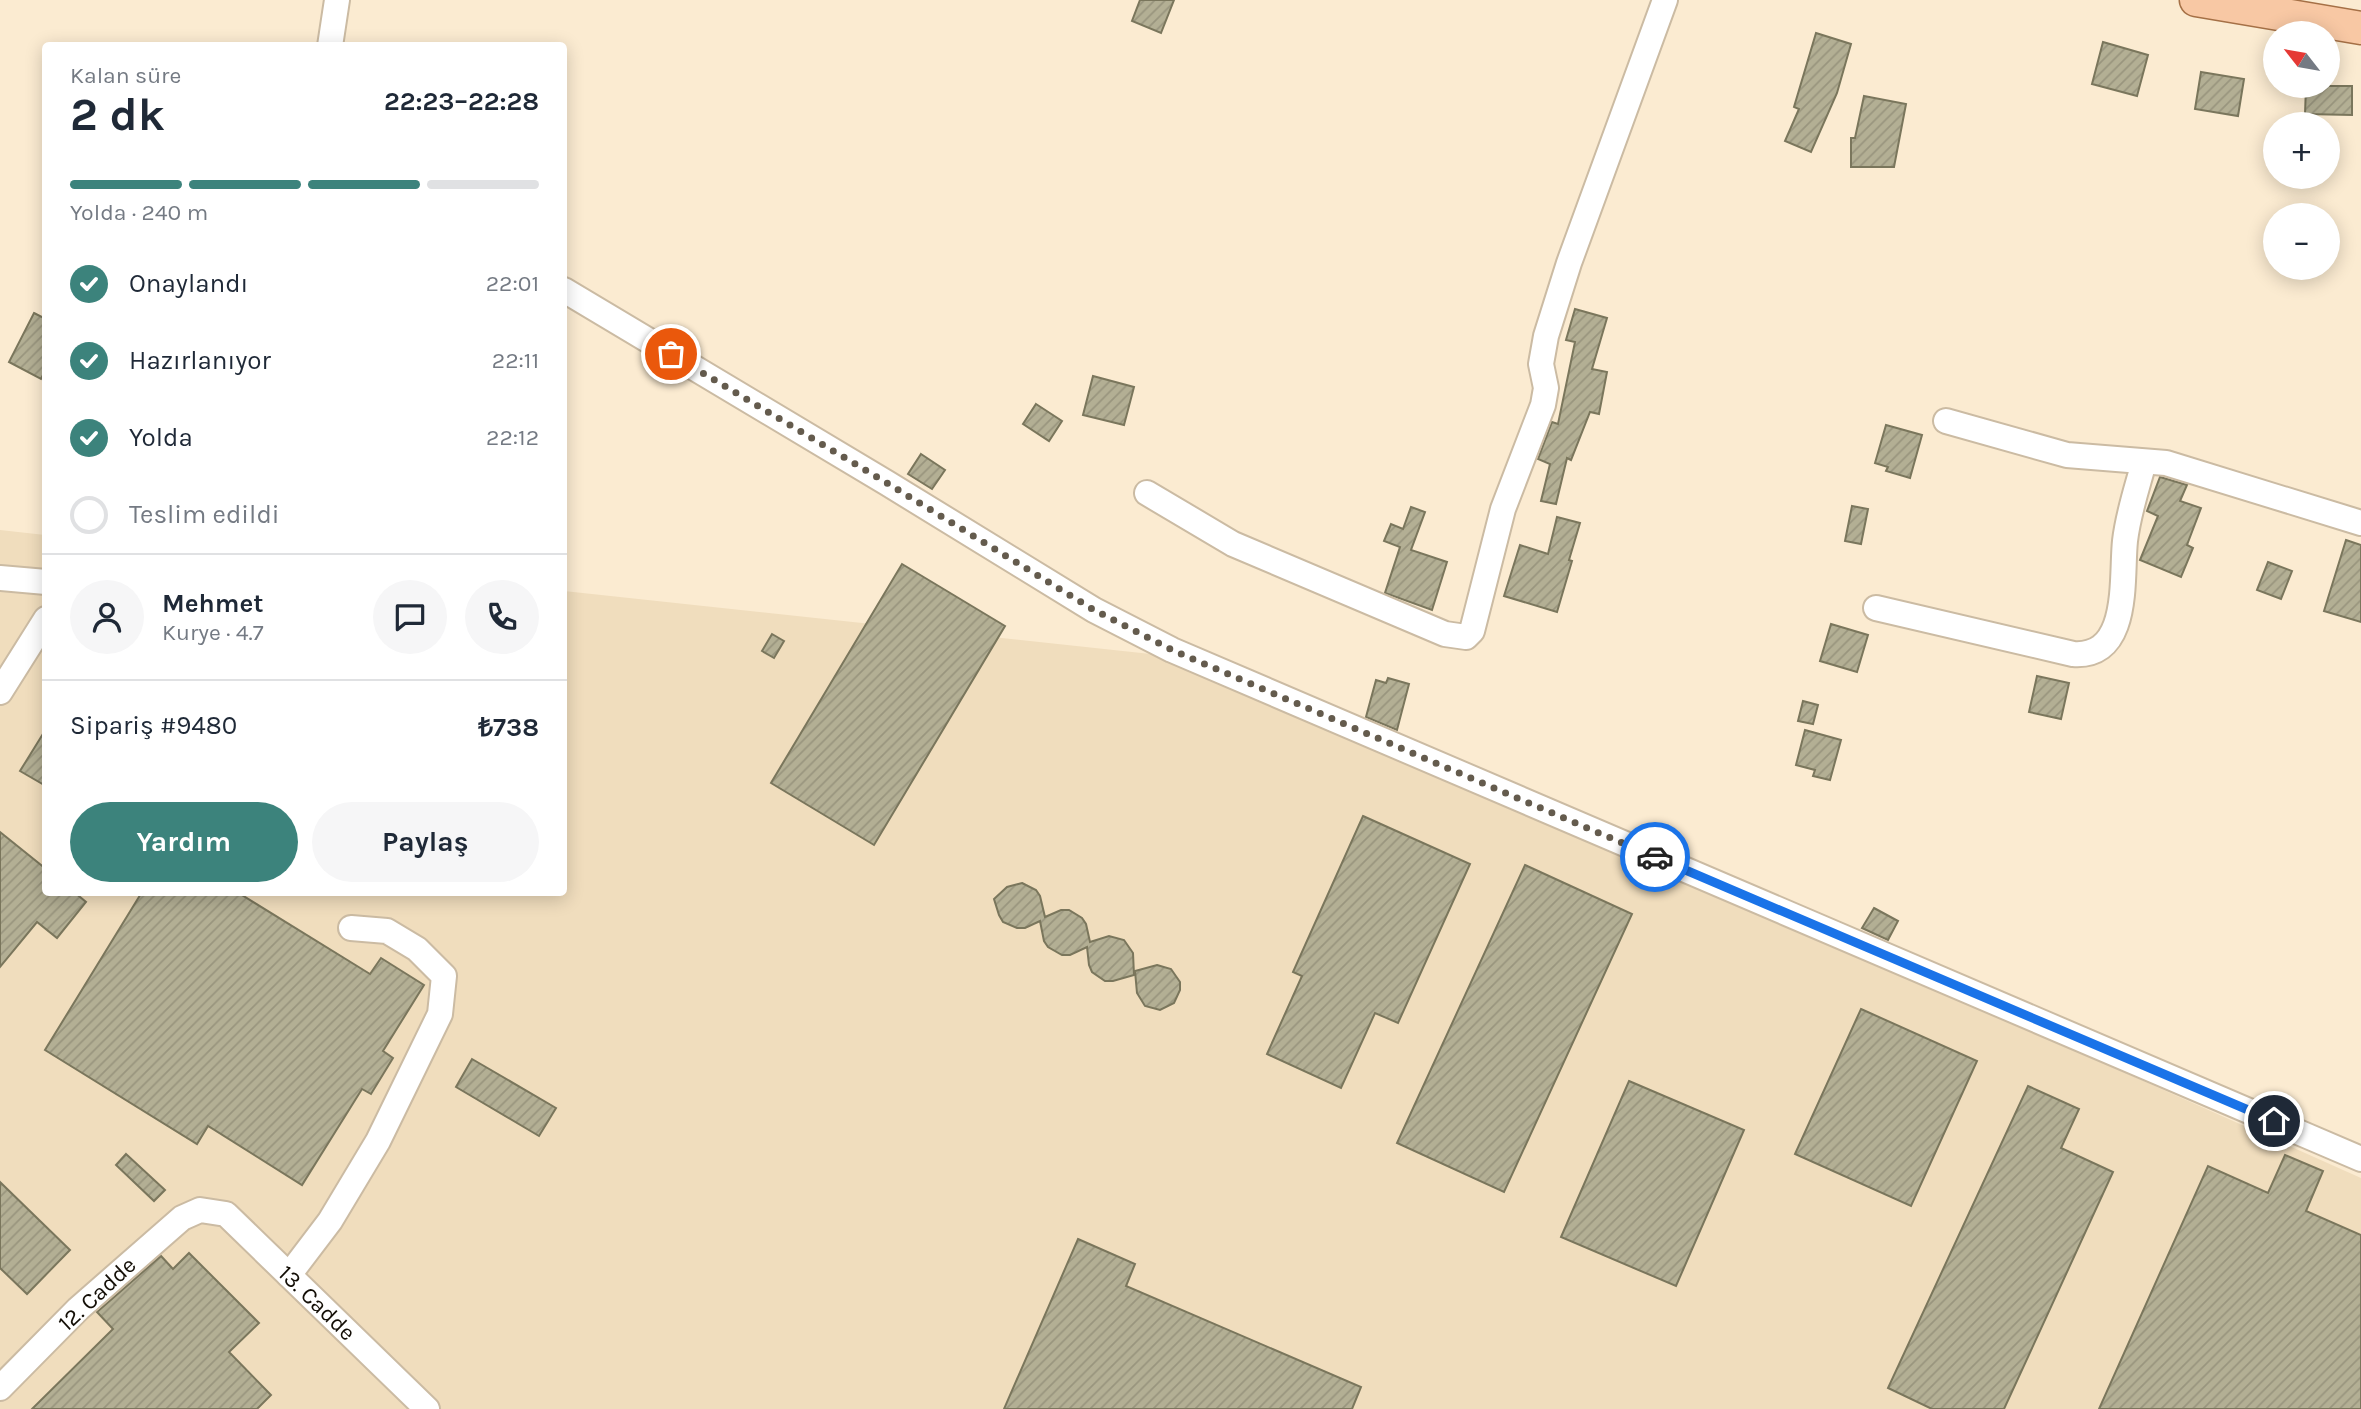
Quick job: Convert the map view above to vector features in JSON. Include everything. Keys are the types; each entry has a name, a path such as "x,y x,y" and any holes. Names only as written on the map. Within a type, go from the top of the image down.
{"main road":[{"path":"2196,0 2361,28"},
{"path":"2316,0 2361,8"}],"street":[{"path":"331,42 337,0"},
{"path":"1147,493 1233,544 1445,634 1466,637 1472,631 1503,509 1544,405 1546,388 1541,364 1546,336 1569,263 1665,0"},
{"path":"567,291 1094,610 1172,650 2361,1159"},
{"path":"1946,421 2067,455 2166,463 2361,523"},
{"path":"1876,608 2073,654 2085,655 2094,652 2109,639 2116,622 2123,594 2124,544 2128,520 2144,462"},
{"path":"0,578 42,582"},
{"path":"0,692 42,625"},
{"path":"289,1275 330,1221 378,1141 440,1014 444,976 417,949 387,931 351,928"},
{"name":"13. Cadde","path":"200,1210 226,1214 428,1409"},
{"name":"12. Cadde","path":"0,1388 78,1309 182,1218 200,1210"}],"shaded area":[{"path":"0,530 42,535 42,896 567,896 567,591 1197,659 2361,1178 2361,1409 0,1409"}],"building":[{"path":"1140,0 1174,0 1161,33 1132,21"},
{"path":"1816,33 1851,44 1837,93 1811,152 1785,141 1799,109 1794,107"},
{"path":"2103,42 2148,55 2137,96 2092,84"},
{"path":"2201,72 2244,79 2238,116 2195,109"},
{"path":"2340,86 2352,86 2352,115 2340,115 2340,112 2305,112 2306,98 2340,98"},
{"path":"1864,96 1906,104 1894,167 1851,167 1851,138 1855,138"},
{"path":"1575,309 1607,318 1592,369 1607,372 1599,414 1590,412 1571,460 1567,458 1556,504 1541,501 1550,464 1538,459 1552,422 1558,424 1575,342 1566,340"},
{"path":"34,313 42,317 41,379 9,362"},
{"path":"1093,376 1134,387 1124,425 1083,415"},
{"path":"1036,404 1062,421 1049,441 1023,424"},
{"path":"1886,425 1922,435 1910,478 1886,471 1888,467 1875,463"},
{"path":"921,454 945,470 932,489 908,474"},
{"path":"2160,477 2187,485 2180,501 2201,508 2187,545 2193,548 2181,577 2140,560 2158,516 2147,511"},
{"path":"1852,506 1868,509 1861,544 1845,541"},
{"path":"1411,507 1425,512 1411,550 1447,562 1432,610 1385,593 1400,547 1384,541 1391,524 1403,529"},
{"path":"1557,517 1580,523 1557,612 1504,596 1520,545 1548,554"},
{"path":"2346,540 2361,545 2361,622 2324,611"},
{"path":"2268,562 2292,571 2281,599 2257,590"},
{"path":"902,564 1005,626 874,845 771,783"},
{"path":"1831,624 1868,635 1857,672 1820,661"},
{"path":"772,634 784,641 774,658 762,651"},
{"path":"2037,676 2069,683 2061,719 2029,712"},
{"path":"1388,678 1409,684 1397,730 1366,717 1376,680 1386,683"},
{"path":"1803,701 1818,705 1813,724 1798,721"},
{"path":"1805,730 1841,740 1830,780 1813,776 1815,770 1796,765"},
{"path":"42,735 42,784 20,771"},
{"path":"1363,816 1470,864 1398,1023 1375,1013 1341,1088 1267,1054 1302,976 1293,972"},
{"path":"0,832 42,866 42,896 79,896 86,902 57,938 37,922 0,967"},
{"path":"1525,865 1632,914 1504,1192 1397,1143"},
{"path":"1022,883 1036,890 1045,917 1061,910 1069,910 1086,924 1090,942 1109,936 1124,940 1133,953 1134,975 1105,981 1092,972 1087,947 1070,955 1062,955 1048,947 1044,941 1040,921 1025,928 1017,928 1003,922 994,899 1007,887"},
{"path":"140,896 243,896 370,974 381,958 424,985 383,1051 393,1058 371,1094 362,1089 302,1185 208,1126 197,1144 45,1050"},
{"path":"1874,908 1898,921 1888,940 1862,928"},
{"path":"1157,965 1171,969 1180,982 1180,990 1174,1003 1160,1010 1145,1006 1137,993 1135,971"},
{"path":"1861,1009 1977,1061 1911,1206 1795,1154"},
{"path":"472,1059 556,1108 539,1136 456,1087"},
{"path":"1629,1081 1744,1130 1676,1286 1561,1237"},
{"path":"2028,1086 2079,1109 2061,1148 2113,1172 2004,1409 1932,1409 1888,1388"},
{"path":"126,1154 165,1190 154,1201 116,1165"},
{"path":"2285,1155 2323,1171 2306,1211 2361,1235 2361,1409 2099,1409 2208,1166 2268,1193"},
{"path":"0,1182 70,1250 27,1294 0,1268"},
{"path":"1078,1239 1135,1264 1126,1286 1361,1387 1352,1409 1004,1409"},
{"path":"189,1253 259,1323 229,1352 271,1395 257,1409 32,1409 113,1329 97,1312 161,1256 173,1269"}],"way so far":[{"path":"671,354 1094,610 1172,650 1655,857"}],"route":[{"path":"1655,857 2274,1121"}]}
